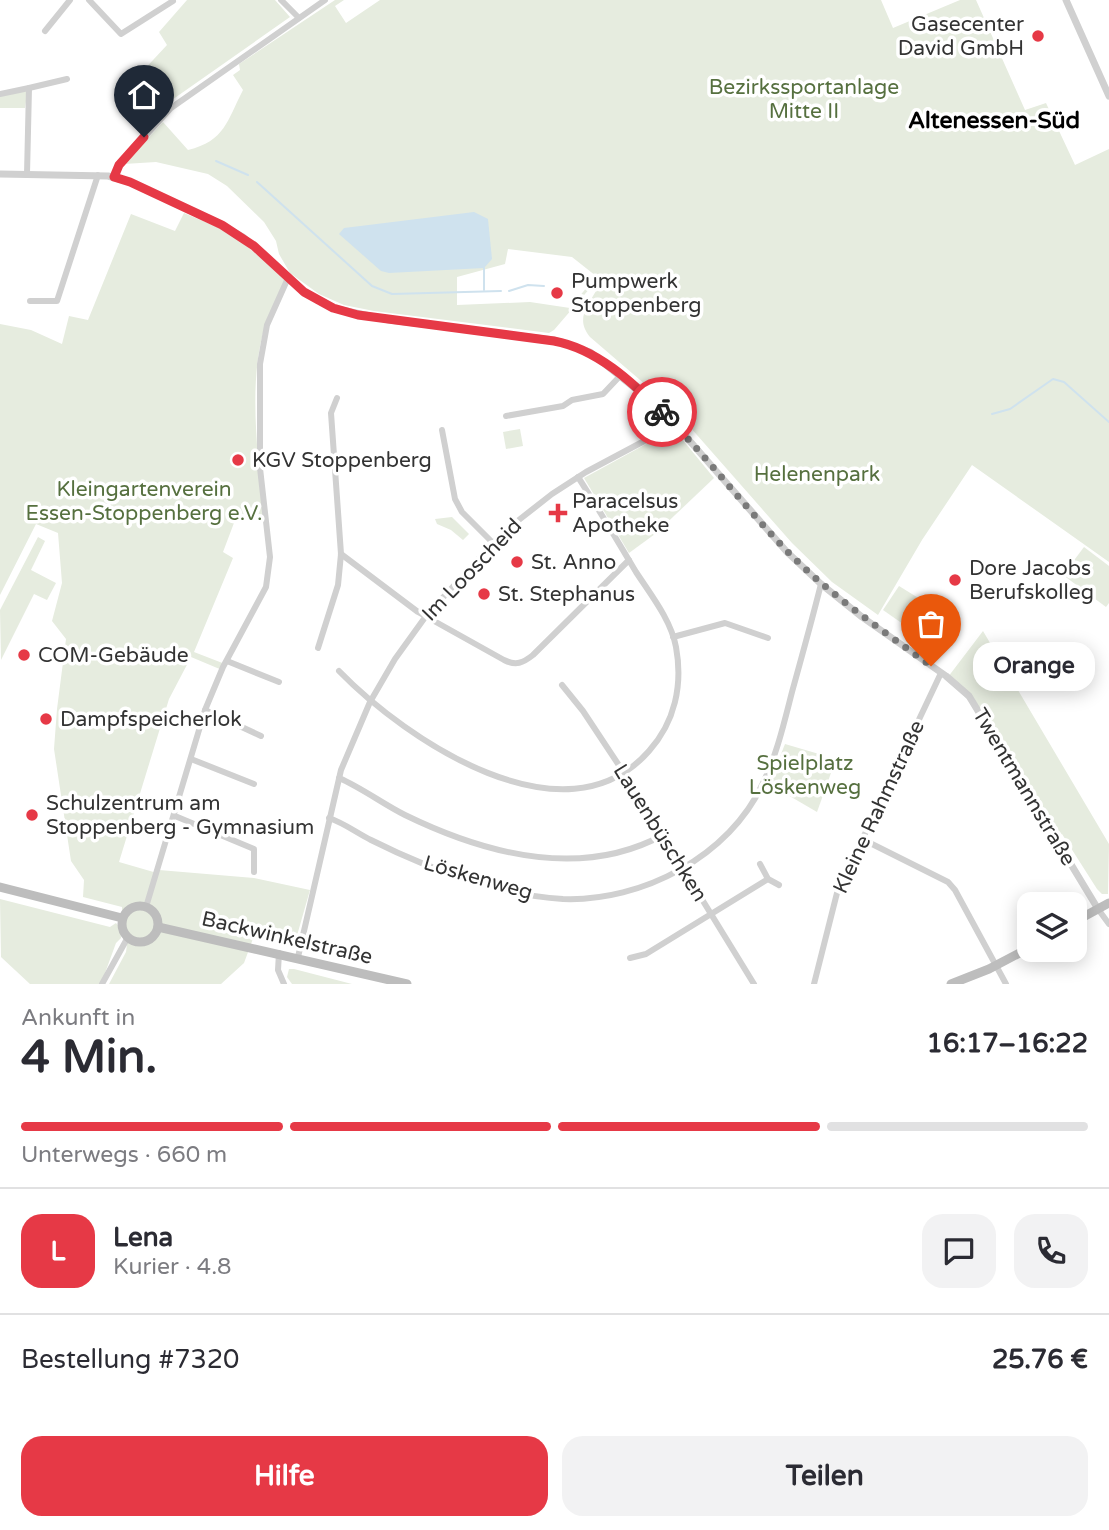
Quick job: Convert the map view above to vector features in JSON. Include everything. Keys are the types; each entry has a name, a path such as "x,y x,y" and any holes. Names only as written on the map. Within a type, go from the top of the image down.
{"main road":[{"path":"0,887 122,918"},
{"path":"1087,915 1109,903"},
{"path":"146,907 155,915 158,927 152,937 137,942 128,937 122,928 122,918 130,908 146,907"},
{"name":"Backwinkelstraße","path":"158,927 407,984"},
{"path":"951,984 1017,954"}],"street":[{"path":"45,31 70,0"},
{"path":"89,0 121,34 173,1"},
{"path":"281,0 299,18"},
{"path":"114,177 119,165 171,108 325,0"},
{"path":"1066,0 1109,96"},
{"path":"0,94 67,79"},
{"path":"27,174 29,88"},
{"name":"Twentmannstraße","path":"0,174 98,176 130,182 231,230 254,246 311,297 342,311 389,320 565,343 590,352 674,423 787,552 821,584 941,673 974,703 1109,924"},
{"path":"30,301 57,301 98,176"},
{"path":"146,907 205,710 227,661 261,600 269,572 270,557 260,468 258,384 267,325 288,278"},
{"path":"506,416 563,406 572,400 603,394 620,376"},
{"path":"318,648 338,584 341,554 331,413 337,398"},
{"name":"Im Looscheid","path":"298,957 339,778 370,702 395,659 426,616 493,543 538,505 578,477 674,423"},
{"path":"442,429 455,499 462,512 493,543"},
{"path":"339,671 370,702 433,746 481,769 542,788 572,789 600,784 625,775 658,741 674,708 679,677 673,637 661,611 578,477"},
{"path":"341,554 426,616 515,664 523,663 629,560"},
{"name":"Löskenweg","path":"329,818 389,849 449,874 507,890 545,897 582,899 613,895 648,885 704,854 730,831 749,808 763,784 778,744 821,584"},
{"path":"673,637 725,623 768,638"},
{"path":"227,661 279,682"},
{"name":"Kleine Rahmstraße","path":"814,984 838,894 941,673"},
{"name":"Lauenbüschken","path":"562,685 583,711 625,775 754,984"},
{"path":"205,710 261,736"},
{"path":"191,759 254,784"},
{"path":"339,778 393,809 440,831 495,849 540,859 574,860 610,855 641,846 663,835"},
{"path":"175,816 254,849 254,872"},
{"path":"862,839 948,882 955,890 1006,984"},
{"path":"760,864 768,879 779,885"},
{"path":"630,957 646,954 768,879"},
{"path":"102,984 128,937"},
{"path":"279,953 278,970 284,984"}],"green space":[{"path":"187,0 275,0 290,17 169,102 140,74 167,45 159,32"},
{"path":"335,0 344,0 335,6 346,23 380,0 881,0 893,28 960,0 976,0 1025,110 1046,103 1075,165 1109,149 1109,562 972,465 922,540 878,615 832,582 792,543 675,410 590,337 583,319 596,291 591,287 549,333 344,305 319,294 290,273 264,222 227,186 208,174 156,162 124,164 163,122 188,150 210,141 217,135 243,90 233,75 240,70 239,64","holes":["508,249 572,257 596,276 570,308 530,302 457,305 457,277 505,264"]},
{"path":"28,89 25,108 0,108 0,96"},
{"name":"Kleingartenverein Essen-Stoppenberg e.V.","path":"184,213 231,233 286,279 266,323 257,369 256,419 264,516 237,515 223,552 233,558 194,652 225,664 222,670 191,657 169,699 119,862 157,873 159,870 254,878 310,890 294,946 254,936 244,963 221,984 109,984 126,952 128,937 122,927 122,907 83,897 84,880 71,861 54,749 66,639 52,621 62,583 58,533 36,524 0,595 0,324 31,330 62,344 69,316 88,320 131,214 175,231"},
{"path":"520,429 523,446 506,449 503,432"},
{"path":"668,432 677,433 714,478 655,534 629,553 584,478"},
{"path":"452,517 469,534 463,540 451,530 437,524 435,519"},
{"path":"38,537 45,541 31,570 56,583 47,600 34,594 1,660 0,610"},
{"path":"1084,547 1109,566 1109,603 1106,607 1063,575"},
{"path":"899,586 920,599 903,624 883,610"},
{"path":"983,631 1109,844 1108,894 1102,894 1097,889 1062,834 1058,836 985,720 948,677"},
{"name":"Spielplatz Löskenweg","path":"785,744 836,759 817,812 769,784"},
{"path":"0,899 110,927 116,923 120,928 121,938 116,943 101,984 30,984 1,957"},
{"path":"289,969 352,984 292,984 287,977"}],"water":[{"path":"474,212 488,219 492,259 484,268 389,273 381,271 339,234 344,228"}],"waterway":[{"path":"216,161 248,175"},
{"path":"257,182 372,286 392,294 501,291"},
{"path":"484,268 484,290"},
{"path":"509,291 528,285 544,286"},
{"path":"992,414 1010,409 1053,379 1064,382 1109,422"}],"way so far":[{"path":"662,412 681,430 787,552 862,617 931,666"}],"place":[{"name":"Gasecenter David GmbH","path":"1038,36"},
{"name":"Pumpwerk Stoppenberg","path":"557,293"},
{"name":"KGV Stoppenberg","path":"238,460"},
{"name":"Paracelsus Apotheke","path":"558,513"},
{"name":"St. Anno","path":"517,562"},
{"name":"Dore Jacobs Berufskolleg","path":"955,580"},
{"name":"St. Stephanus","path":"484,594"},
{"name":"COM-Gebäude","path":"24,655"},
{"name":"Orange","path":"931,666"},
{"name":"Dampfspeicherlok","path":"46,719"},
{"name":"Schulzentrum am Stoppenberg - Gymnasium","path":"32,815"}],"district":[{"name":"Altenessen-Süd","path":"994,121"}],"route":[{"path":"144,137 119,165 114,177 214,221 243,237 292,282 318,301 358,315 575,346 590,352 662,412"}],"park label":[{"name":"Bezirkssportanlage Mitte II","path":"804,99"},
{"name":"Helenenpark","path":"817,474"}]}
